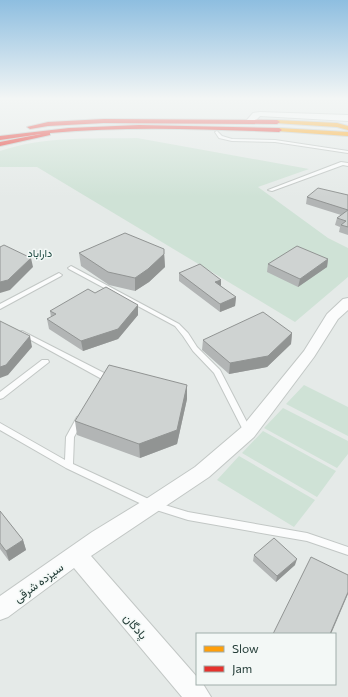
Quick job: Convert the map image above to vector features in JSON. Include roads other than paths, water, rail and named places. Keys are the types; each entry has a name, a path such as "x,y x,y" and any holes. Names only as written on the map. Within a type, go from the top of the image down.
{"main road":[{"path":"0,138 45,132"},
{"path":"0,144 58,133 217,132 348,134"},
{"path":"334,132 348,134"}],"street":[{"name":"سیزده شرقی","path":"0,609 76,554 202,472 248,432 309,354 332,317 348,302"},
{"name":"پادگان","path":"76,554 108,594 198,697"}],"lane":[{"path":"217,132 220,137 232,140 275,141 348,152"},
{"path":"270,190 343,163 348,165"},
{"path":"71,268 177,325 195,349 217,372 248,432"},
{"path":"0,307 59,275"},
{"path":"14,328 103,376 105,379 100,388"},
{"path":"0,396 45,362"},
{"path":"69,466 70,437 85,412"},
{"path":"0,426 69,466 153,505 188,516 306,537 348,551"}],"district":[{"name":"داراباد","path":"40,252"}]}
